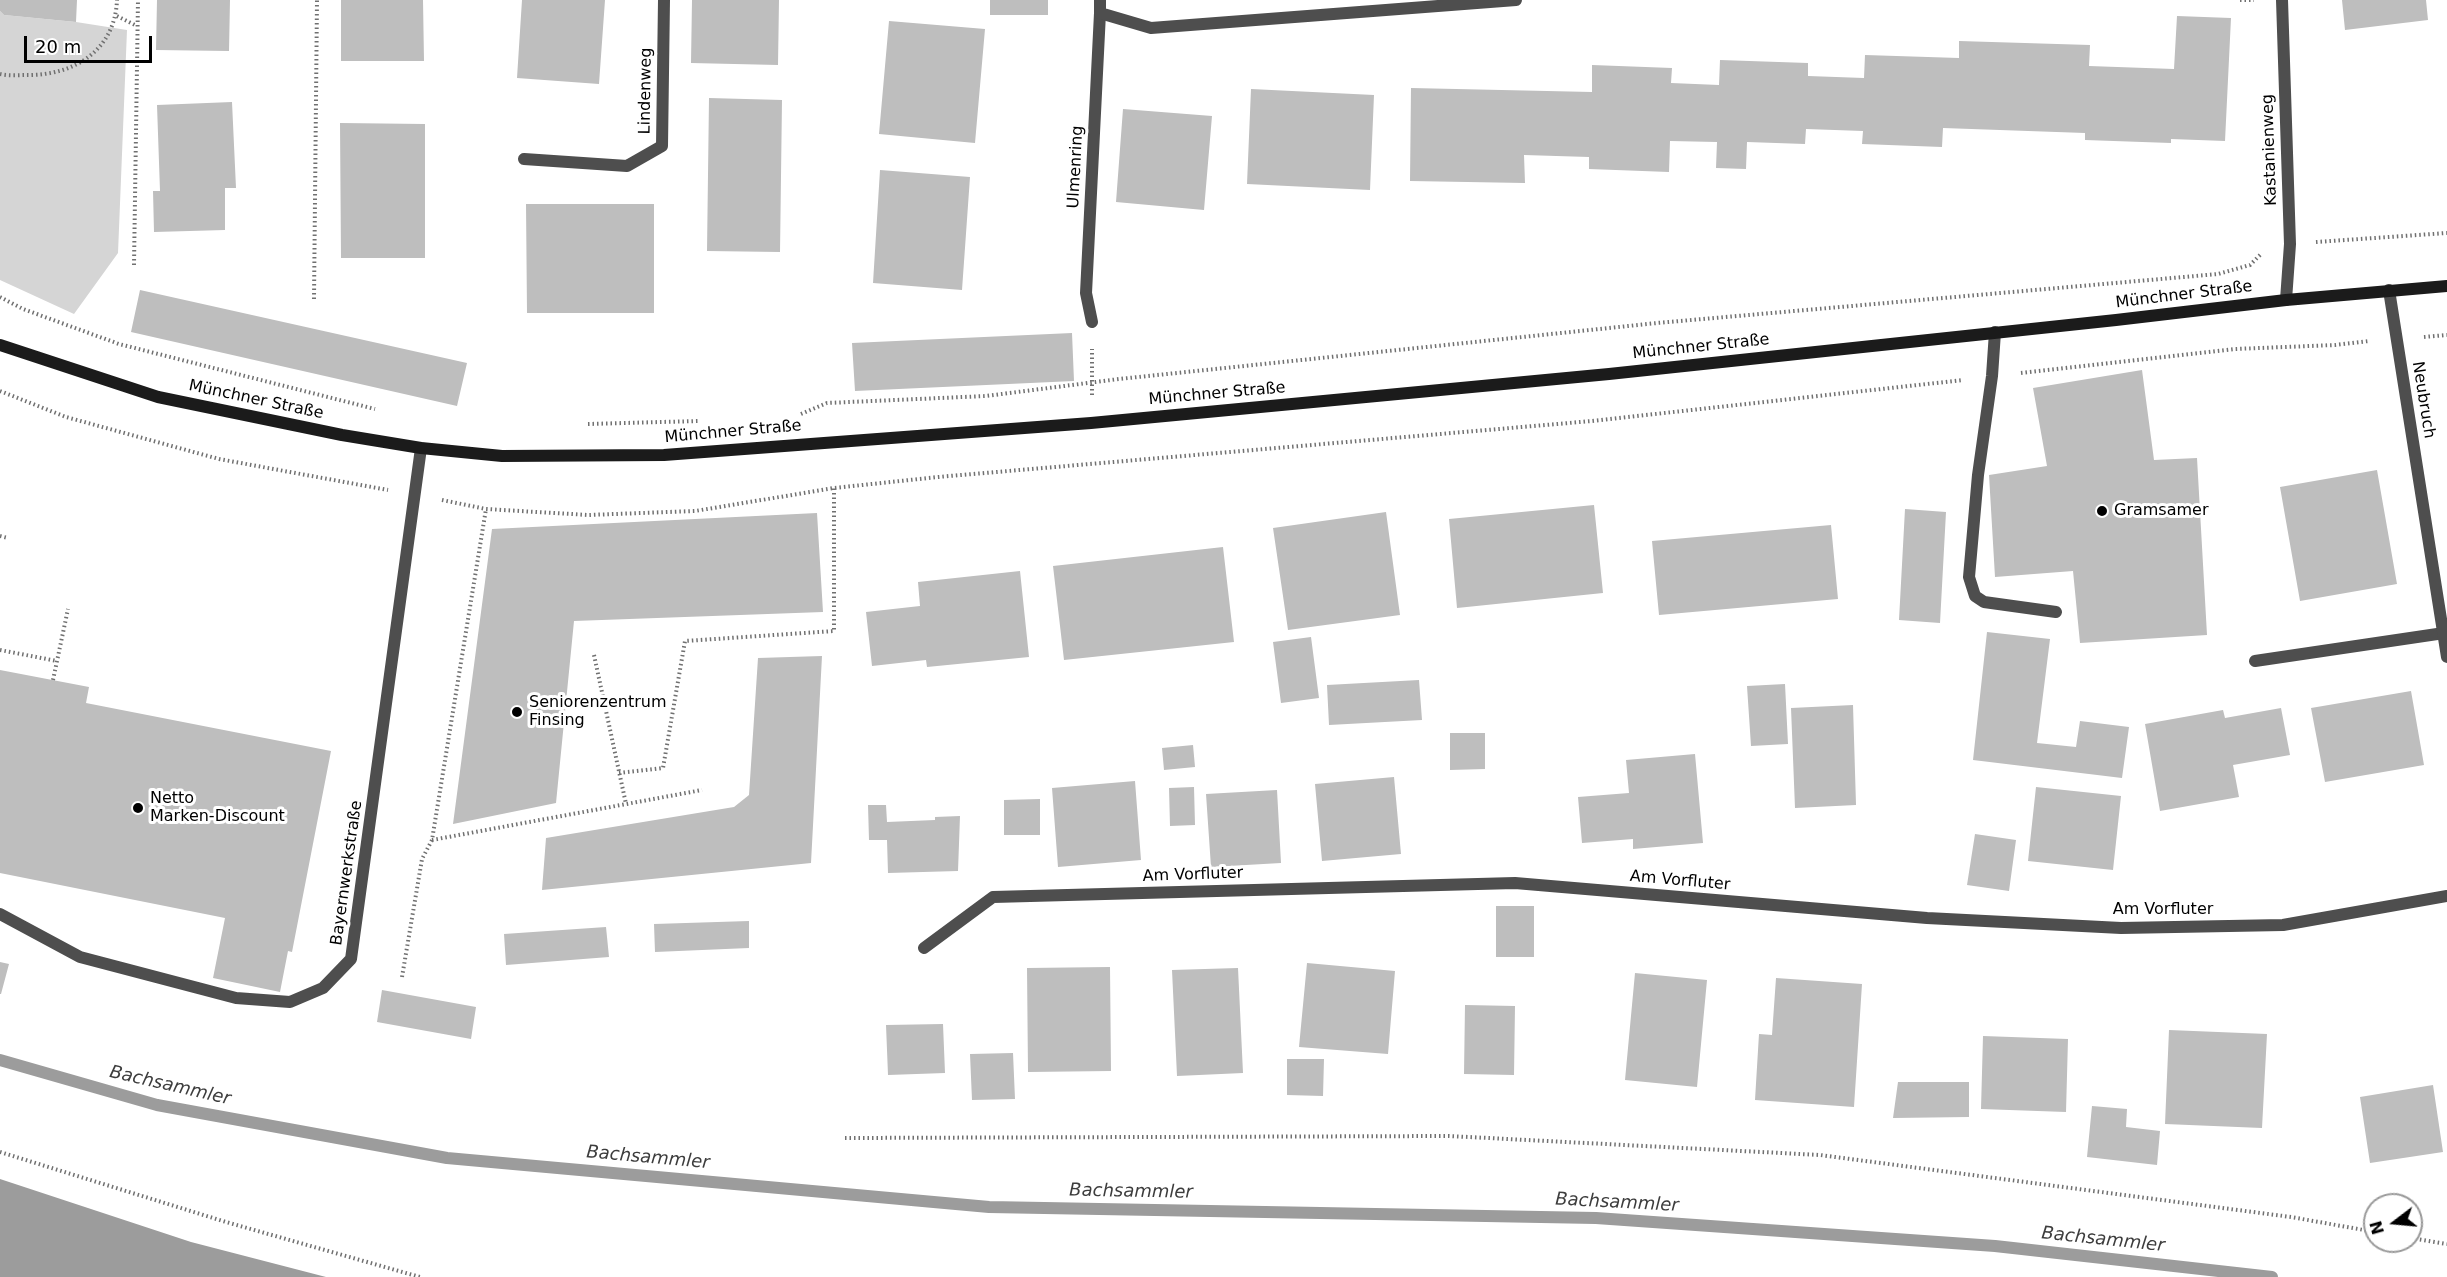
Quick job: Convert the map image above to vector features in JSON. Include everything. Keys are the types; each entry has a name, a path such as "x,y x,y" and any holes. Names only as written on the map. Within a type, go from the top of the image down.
{"main road":[{"name":"Münchner Straße","path":"0,345 158,397 342,435 422,448 501,456 664,455 1103,422 1598,375 2286,300 2447,286"}],"street":[{"name":"Lindenweg","path":"524,159 627,166 662,146 664,0"},
{"name":"Ulmenring","path":"1092,322 1086,293 1100,0"},
{"path":"1100,13 1151,28 1516,0"},
{"name":"Kastanienweg","path":"2282,0 2290,244 2286,300"},
{"name":"Neubruch","path":"2389,290 2447,657"},
{"path":"1995,332 1992,376 1978,475 1969,578 1975,596 1984,602 2056,612"},
{"name":"Bayernwerkstraße","path":"0,914 80,957 236,999 290,1002 323,988 351,959 422,448"},
{"path":"2255,661 2444,633"},
{"name":"Am Vorfluter","path":"924,948 993,897 1515,883 1927,918 2121,928 2283,926 2447,896"}],"path":[{"path":"0,74 47,75 78,65 103,45 117,16 117,0"},
{"path":"134,265 138,0"},
{"path":"314,299 318,0"},
{"path":"117,16 138,26"},
{"path":"792,415 803,414 827,402 986,396 1119,379 1656,323 2218,274 2250,265 2267,247 2447,233"},
{"path":"0,297 23,309 119,344 380,410"},
{"path":"580,424 706,421"},
{"path":"619,773 663,768 684,641 834,632 834,488"},
{"path":"402,977 422,859 432,840 486,509"},
{"path":"0,536 9,538"},
{"path":"53,680 69,609"},
{"path":"0,650 57,661"},
{"path":"594,655 626,804"},
{"path":"432,840 702,790"},
{"path":"845,1138 1449,1136 1820,1155 2279,1216 2363,1230"},
{"path":"0,1152 226,1222 420,1277"},
{"path":"2423,1240 2447,1244"}],"shaded area":[{"path":"0,11 4,15 127,30 118,253 74,314 0,280"},
{"path":"0,1179 191,1242 326,1277 0,1277"}],"building":[{"path":"0,0 77,0 76,22 4,15 0,11"},
{"path":"157,0 230,0 229,51 156,50"},
{"path":"341,0 423,0 424,61 341,61"},
{"path":"522,0 605,0 599,84 517,78"},
{"path":"692,0 779,0 778,65 691,63"},
{"path":"990,0 1048,0 1048,15 990,15"},
{"path":"2342,0 2426,0 2428,20 2345,30"},
{"path":"2177,16 2231,18 2225,141 2171,139 2171,143 2085,140 2085,133 1943,128 1942,147 1862,144 1863,131 1806,129 1805,144 1747,142 1746,169 1716,168 1717,142 1670,141 1669,172 1589,169 1589,157 1524,155 1525,183 1410,181 1411,88 1592,92 1592,65 1672,68 1671,83 1719,85 1720,60 1808,63 1808,76 1864,78 1865,55 1959,58 1959,41 2090,45 2089,66 2174,69"},
{"path":"889,21 985,29 975,143 879,134"},
{"path":"1251,89 1374,95 1370,190 1247,184"},
{"path":"709,98 782,100 780,252 707,251"},
{"path":"232,102 236,188 225,188 225,230 154,232 153,191 160,191 157,105"},
{"path":"1123,109 1212,116 1204,210 1116,202"},
{"path":"340,123 425,124 425,258 341,258"},
{"path":"880,170 970,177 962,290 873,283"},
{"path":"526,204 654,204 654,313 527,313"},
{"path":"140,290 467,363 457,406 131,332"},
{"path":"1072,333 1074,381 855,391 852,343"},
{"path":"2142,370 2154,460 2197,458 2207,635 2080,643 2073,571 1995,577 1989,475 2047,466 2033,388"},
{"path":"2377,470 2397,584 2300,601 2280,487"},
{"path":"1594,505 1603,593 1457,608 1449,519"},
{"path":"1905,509 1946,512 1940,623 1899,620"},
{"path":"1386,512 1400,615 1288,630 1273,528"},
{"name":"Seniorenzentrum Finsing","path":"817,513 823,612 574,621 556,803 453,824 492,529"},
{"path":"1831,525 1838,599 1659,615 1652,541"},
{"path":"1223,547 1234,642 1064,660 1053,566"},
{"path":"1020,571 1029,657 927,667 926,660 872,666 866,612 920,606 918,582"},
{"path":"1987,632 2050,639 2037,743 2076,747 2080,721 2129,727 2122,778 1973,760"},
{"path":"1311,637 1319,698 1281,703 1273,642"},
{"path":"822,656 811,863 542,890 546,838 734,807 749,795 758,658"},
{"path":"0,670 89,687 86,703 331,751 292,952 288,951 280,992 213,978 225,918 0,873"},
{"path":"1419,680 1422,720 1329,725 1327,685"},
{"path":"1785,684 1788,744 1751,746 1747,686"},
{"path":"2411,691 2424,765 2325,782 2311,708"},
{"path":"1853,705 1856,805 1795,808 1791,708"},
{"path":"2281,708 2290,755 2233,765 2239,797 2160,811 2145,724 2223,710 2225,718"},
{"path":"1450,733 1485,733 1485,769 1450,770"},
{"path":"1193,745 1195,767 1164,770 1162,748"},
{"path":"1695,754 1703,843 1633,849 1633,839 1582,843 1578,797 1629,793 1626,760"},
{"path":"1394,777 1401,854 1322,861 1315,784"},
{"path":"1135,781 1141,860 1058,867 1052,788"},
{"path":"1194,787 1195,825 1170,826 1169,788"},
{"path":"2036,787 2121,796 2113,870 2028,861"},
{"path":"1277,790 1281,863 1211,867 1206,794"},
{"path":"1040,799 1040,835 1004,835 1004,800"},
{"path":"868,805 886,805 887,822 935,820 935,817 960,816 958,871 888,873 887,840 869,840"},
{"path":"1975,834 2016,840 2009,891 1967,885"},
{"path":"1496,906 1534,906 1534,957 1496,957"},
{"path":"749,921 749,948 655,952 654,924"},
{"path":"606,927 609,957 506,965 504,934"},
{"path":"0,962 9,964 1,994 0,994"},
{"path":"1307,963 1395,971 1388,1054 1299,1047"},
{"path":"1110,967 1111,1071 1028,1072 1027,968"},
{"path":"1238,968 1243,1073 1177,1076 1172,970"},
{"path":"1635,973 1707,980 1697,1087 1625,1080"},
{"path":"1776,978 1862,984 1854,1107 1755,1100 1759,1034 1772,1035"},
{"path":"382,990 476,1007 471,1039 377,1022"},
{"path":"1465,1005 1515,1006 1514,1075 1464,1074"},
{"path":"943,1024 945,1073 888,1075 886,1025"},
{"path":"2169,1030 2267,1034 2262,1128 2165,1124"},
{"path":"1983,1036 2068,1039 2066,1112 1981,1109"},
{"path":"1013,1053 1015,1099 972,1100 970,1054"},
{"path":"1287,1059 1324,1059 1323,1096 1287,1095"},
{"path":"1898,1082 1969,1082 1969,1117 1893,1118"},
{"path":"2433,1085 2443,1152 2370,1163 2360,1097"},
{"path":"2092,1106 2127,1109 2126,1127 2160,1131 2157,1165 2087,1157"}],"waterway":[{"name":"Bachsammler","path":"0,1060 157,1105 447,1158 989,1207 1596,1218 1995,1246 2272,1277"}],"place":[{"name":"Gramsamer","path":"2102,511"},
{"name":"Seniorenzentrum Finsing","path":"517,712"},
{"name":"Netto Marken-Discount","path":"138,808"}]}
